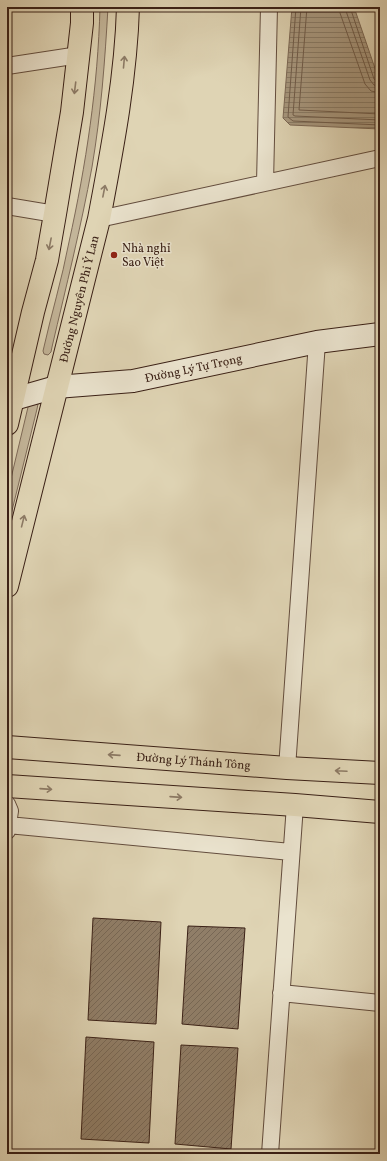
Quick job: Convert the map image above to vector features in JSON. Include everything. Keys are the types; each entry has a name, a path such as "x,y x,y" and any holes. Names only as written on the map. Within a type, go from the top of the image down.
{"main road":[{"path":"7,424 10,400 47,260 72,112 79,55 82,7"},
{"name":"Đường Nguyên Phi Ỷ Lan","path":"7,586 98,219 107,175 124,69 128,7"},
{"name":"Đường Lý Tự Trọng","path":"10,400 56,387 133,381 318,342 380,334"},
{"name":"Đường Lý Thánh Tông","path":"7,747 287,768 380,773"},
{"path":"7,786 380,812"}],"street":[{"path":"265,183 269,7"},
{"path":"7,66 79,55"},
{"path":"98,219 380,158"},
{"path":"7,206 55,214"},
{"path":"287,768 318,342"},
{"path":"7,804 10,811 8,828 292,852"},
{"path":"270,1154 295,805"},
{"path":"281,993 380,1003"}],"shaded area":[{"path":"100,7 108,7 106,47 98,127 88,190 51,352 48,355 44,354 43,351 66,256 86,155 97,66"},
{"path":"36,402 38,404 37,409 7,531 7,495 29,403"}],"water":[{"path":"292,7 354,7 380,83 380,129 290,125 283,118"}],"building":[{"path":"93,918 161,922 156,1024 88,1020"},
{"path":"188,926 245,928 238,1029 182,1024"},
{"path":"86,1037 154,1042 149,1143 81,1139"},
{"path":"181,1045 238,1048 231,1149 175,1144"}],"place":[{"name":"Nhà nghỉ Sao Việt","path":"114,255"}]}
